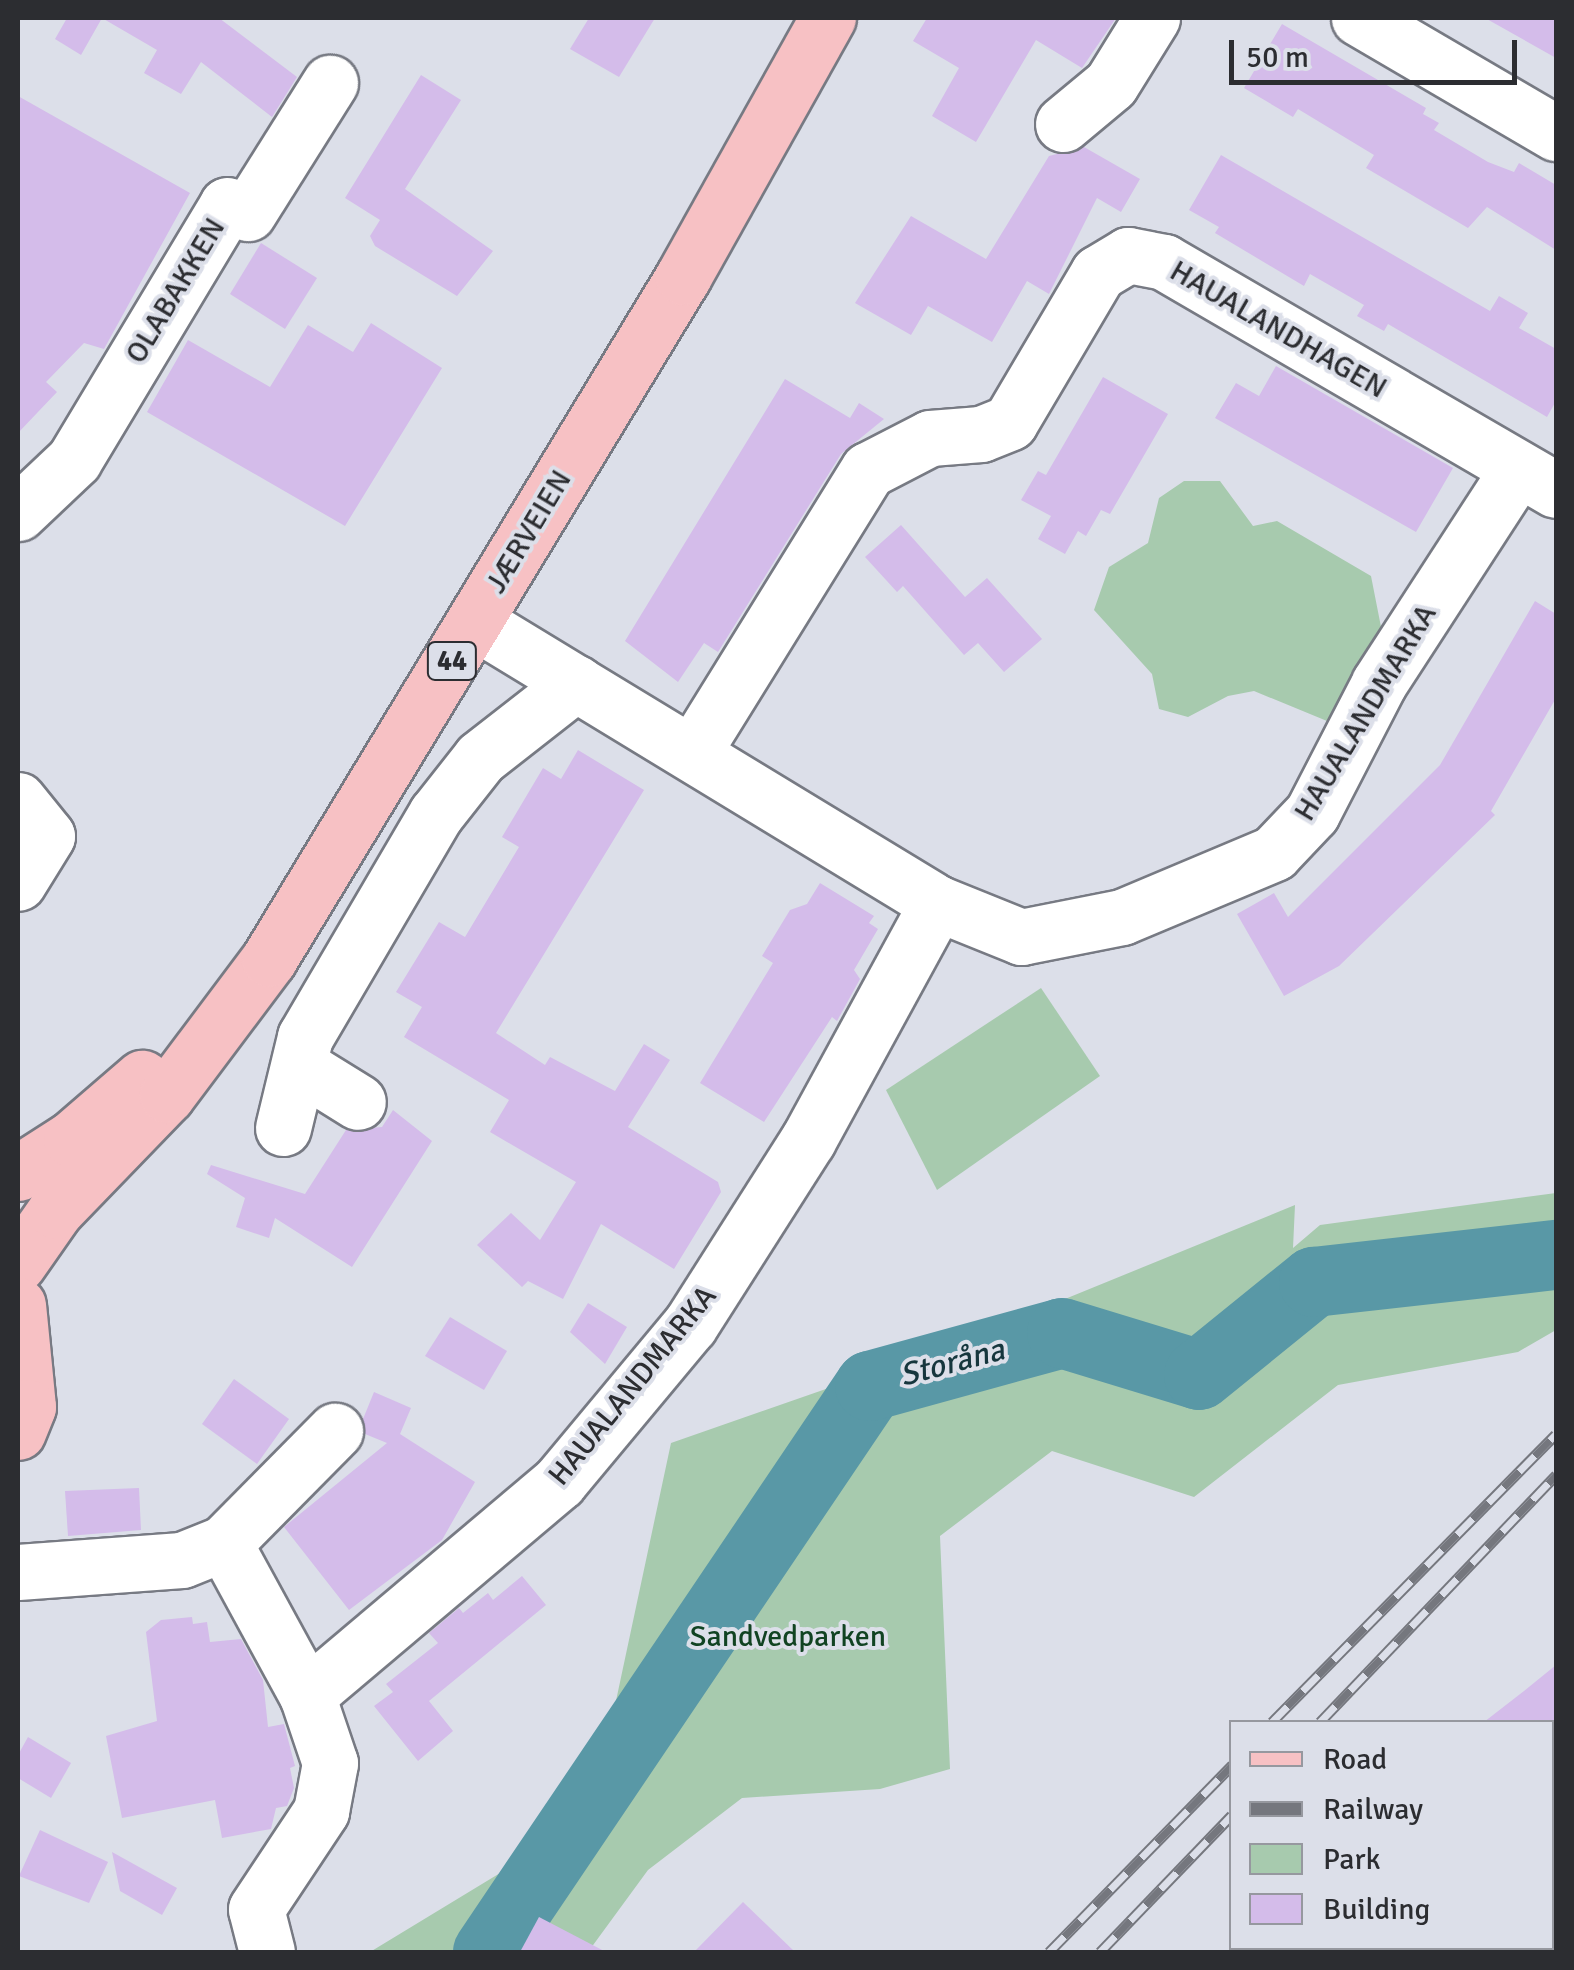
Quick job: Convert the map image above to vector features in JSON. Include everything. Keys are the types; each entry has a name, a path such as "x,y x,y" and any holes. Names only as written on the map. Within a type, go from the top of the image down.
{"main road":[{"name":"JÆRVEIEN","path":"18,1173 71,1138 159,1061 246,942 759,100 817,18"},
{"name":"JÆRVEIEN","path":"18,1264 55,1212 219,1032 475,622 772,127 828,18"},
{"path":"18,1305 28,1406 18,1432"}],"street":[{"path":"1063,124 1111,84 1152,18"},
{"path":"1359,18 1556,134"},
{"name":"OLABAKKEN","path":"18,513 74,460 227,206 248,213 330,83"},
{"name":"HAUALANDHAGEN","path":"693,752 868,470 930,438 981,434 1010,422 1098,273 1128,256 1164,262 1537,480"},
{"name":"HAUALANDMARKA","path":"475,622 937,903 1021,937 1122,918 1274,853 1312,813 1379,683 1537,480"},
{"path":"283,1128 305,1037 436,814 480,758 576,684"},
{"path":"18,800 47,836 18,883"},
{"name":"HAUALANDMARKA","path":"306,1695 560,1482 690,1325 808,1140 937,903"},
{"path":"300,1066 358,1102"},
{"path":"18,1572 182,1560 224,1543 335,1431"},
{"path":"224,1543 306,1695 330,1763 322,1811 256,1909 266,1952"}],"green space":[{"path":"1184,481 1220,481 1253,526 1277,521 1371,576 1382,632 1327,721 1254,691 1228,696 1188,717 1159,709 1152,674 1094,610 1109,567 1148,543 1159,498"},
{"path":"1041,988 1100,1076 937,1190 886,1090"},
{"name":"Sandvedparken","path":"1556,1193 1556,1330 1518,1352 1338,1385 1194,1497 1052,1451 940,1536 950,1769 880,1789 742,1798 648,1870 588,1952 370,1952 591,1818 671,1443 955,1344 1295,1205 1293,1248 1320,1225"}],"building":[{"path":"67,18 102,18 81,55 55,39"},
{"path":"102,18 219,18 297,77 272,117 201,62 181,94 144,73 157,50"},
{"path":"589,18 655,18 619,77 570,49"},
{"path":"927,18 1116,18 1082,68 1036,40 976,142 932,116 959,68 913,41"},
{"path":"1485,18 1556,18 1556,58"},
{"path":"1282,24 1426,108 1423,114 1439,123 1434,130 1488,162 1514,172 1519,163 1556,185 1556,250 1487,207 1468,228 1366,168 1374,155 1298,109 1293,117 1244,88"},
{"path":"421,75 461,100 405,189 493,251 457,296 375,246 370,236 380,220 345,198"},
{"path":"18,96 190,193 104,349 84,343 46,382 57,392 18,433"},
{"path":"1084,147 1140,179 1121,212 1097,198 1049,294 1027,281 992,342 928,306 911,335 855,303 911,216 986,259 1049,156"},
{"path":"1221,155 1490,311 1499,296 1528,313 1519,328 1556,349 1556,401 1547,417 1388,324 1384,331 1357,316 1364,305 1310,274 1304,286 1215,233 1219,227 1189,210"},
{"path":"261,243 317,278 285,329 230,294"},
{"path":"371,323 442,368 345,526 147,412 188,340 270,387 308,325 353,352"},
{"path":"1276,366 1453,468 1416,532 1215,418 1236,383 1259,396"},
{"path":"1103,377 1168,414 1110,514 1101,510 1086,536 1078,531 1065,554 1038,539 1051,516 1021,500 1038,471 1046,475"},
{"path":"785,379 850,418 859,403 884,419 841,454 718,652 704,643 678,682 625,641"},
{"path":"901,525 965,597 987,578 1042,639 1004,672 978,643 964,655 903,586 897,592 865,557"},
{"path":"1535,601 1556,614 1556,698 1491,811 1495,815 1339,966 1284,996 1237,914 1274,893 1288,917 1440,765"},
{"path":"578,750 644,790 496,1033 545,1065 550,1057 615,1091 644,1044 670,1060 628,1127 718,1182 721,1192 674,1269 601,1224 563,1299 528,1281 522,1287 477,1245 511,1213 540,1240 576,1182 490,1132 509,1100 404,1037 422,1007 396,992 439,922 465,937 519,847 502,837 543,768 561,779"},
{"path":"820,883 874,916 869,923 878,929 854,970 860,979 837,1021 832,1017 764,1122 700,1083 773,963 762,956 790,910 807,904"},
{"path":"393,1110 432,1141 352,1267 275,1218 269,1238 236,1227 245,1198 207,1174 211,1165 305,1194 346,1130 382,1127"},
{"path":"588,1303 627,1327 605,1364 570,1332"},
{"path":"450,1317 507,1351 484,1390 425,1356"},
{"path":"234,1379 289,1419 257,1464 202,1424"},
{"path":"374,1392 411,1408 400,1434 475,1482 442,1540 349,1610 284,1527 387,1443 365,1434 363,1419"},
{"path":"139,1488 141,1530 68,1536 65,1491"},
{"path":"522,1576 546,1605 429,1701 453,1731 418,1761 374,1706 393,1692 386,1684 438,1643 429,1633 459,1608 463,1613 488,1593 493,1600"},
{"path":"192,1617 193,1624 207,1622 210,1642 241,1639 263,1680 268,1727 284,1724 295,1766 290,1768 294,1788 287,1806 276,1808 271,1829 222,1838 215,1800 122,1818 106,1736 157,1721 146,1632 161,1620"},
{"path":"1556,1665 1556,1722 1487,1720"},
{"path":"28,1737 71,1763 51,1798 18,1778 18,1755"},
{"path":"40,1830 108,1862 89,1903 19,1876"},
{"path":"112,1852 177,1888 162,1915 120,1891"},
{"path":"743,1902 795,1952 694,1952"},
{"path":"539,1917 606,1952 520,1952"}],"waterway":[{"name":"Storåna","path":"488,1952 870,1386 1062,1333 1199,1375 1314,1282 1556,1255"}],"railway":[{"path":"1274,1720 1556,1434"},
{"path":"1322,1720 1556,1475"},
{"path":"1049,1952 1229,1768"},
{"path":"1100,1952 1229,1818"}]}
